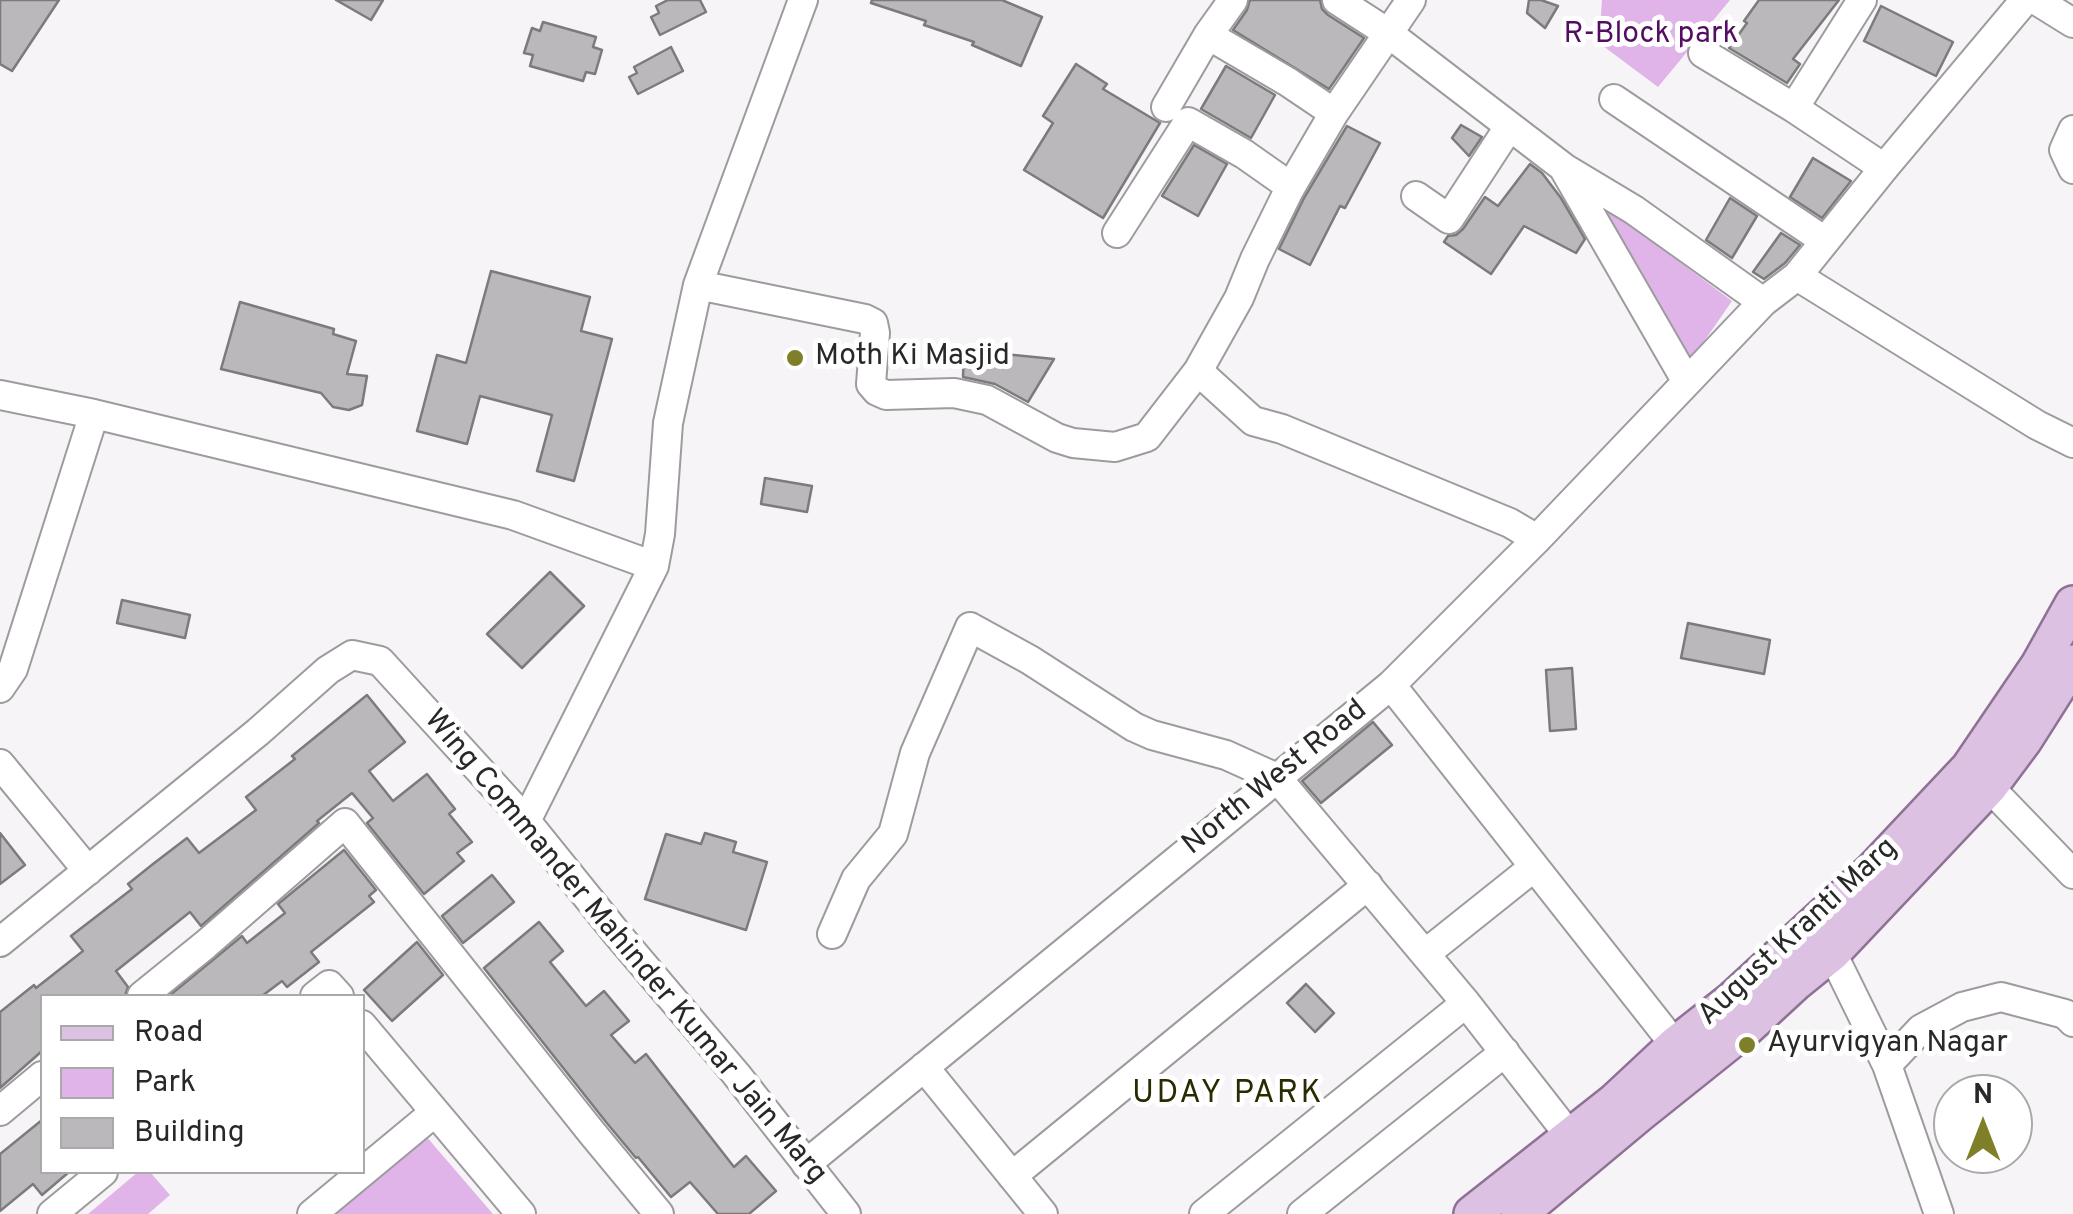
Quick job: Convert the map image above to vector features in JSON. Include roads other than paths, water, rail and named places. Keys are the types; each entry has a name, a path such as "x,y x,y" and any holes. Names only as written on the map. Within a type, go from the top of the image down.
{"main road":[{"name":"August Kranti Marg","path":"1472,1214 1614,1102 1859,883 1970,768 2039,665 2073,604"},
{"name":"August Kranti Marg","path":"1519,1214 1832,953 1990,787 2073,663"}],"street":[{"path":"526,820 654,566 668,423 698,285 803,0"},
{"path":"1166,107 1233,0"},
{"path":"1337,0 1388,33 1563,167 1634,210 1763,302"},
{"path":"698,285 874,323 871,384 877,392 954,393 987,400 1072,443 1115,447 1146,436 1198,371 1239,298 1291,186 1334,113 1411,0"},
{"path":"1794,108 1862,0"},
{"path":"1391,685 1537,539 1763,302 1797,276 2026,0"},
{"path":"2036,0 2073,22"},
{"path":"1208,35 1334,113"},
{"path":"1703,53 1884,168"},
{"path":"1614,100 1824,241"},
{"path":"1117,234 1188,122 1291,186"},
{"path":"1416,196 1449,218 1509,127"},
{"path":"2073,130 2064,150 2073,169"},
{"path":"1563,167 1687,382"},
{"path":"1797,276 2073,444"},
{"path":"1198,371 1253,421 1282,429 1510,523 1537,539"},
{"path":"0,395 513,515 654,566"},
{"path":"4,674 94,414"},
{"path":"832,934 856,879 894,834 915,753 970,627 1030,660 1134,727 1226,754 1278,778 1466,1003 1569,1135"},
{"name":"Wing Commander Mahinder Kumar Jain Marg","path":"88,870 328,670 352,655 380,661 526,820 846,1214"},
{"name":"North West Road","path":"806,1164 1391,685 1675,1045"},
{"path":"0,764 88,870 0,942"},
{"path":"1990,787 2073,874"},
{"path":"145,994 206,946 345,823 659,1214"},
{"path":"1425,954 1534,867"},
{"path":"1012,1176 1368,885"},
{"path":"1832,953 1887,1065 1940,1214"},
{"path":"318,994 329,985 337,994"},
{"path":"1887,1065 1920,1029 1962,1007 2001,997 2065,1014 2073,1022"},
{"path":"1204,1214 1466,1003"},
{"path":"365,1029 521,1214"},
{"path":"1302,1214 1504,1052"},
{"path":"924,1068 1044,1214"},
{"path":"0,1110 40,1078"},
{"path":"365,1170 435,1112"},
{"path":"52,1214 102,1174"},
{"path":"312,1214 360,1174"}],"place":[{"name":"Moth Ki Masjid","path":"795,358"},
{"name":"Ayurvigyan Nagar","path":"1747,1045"}],"district":[{"name":"UDAY PARK","path":"1228,1096"}],"park label":[{"name":"R-Block park","path":"1651,36"}]}
